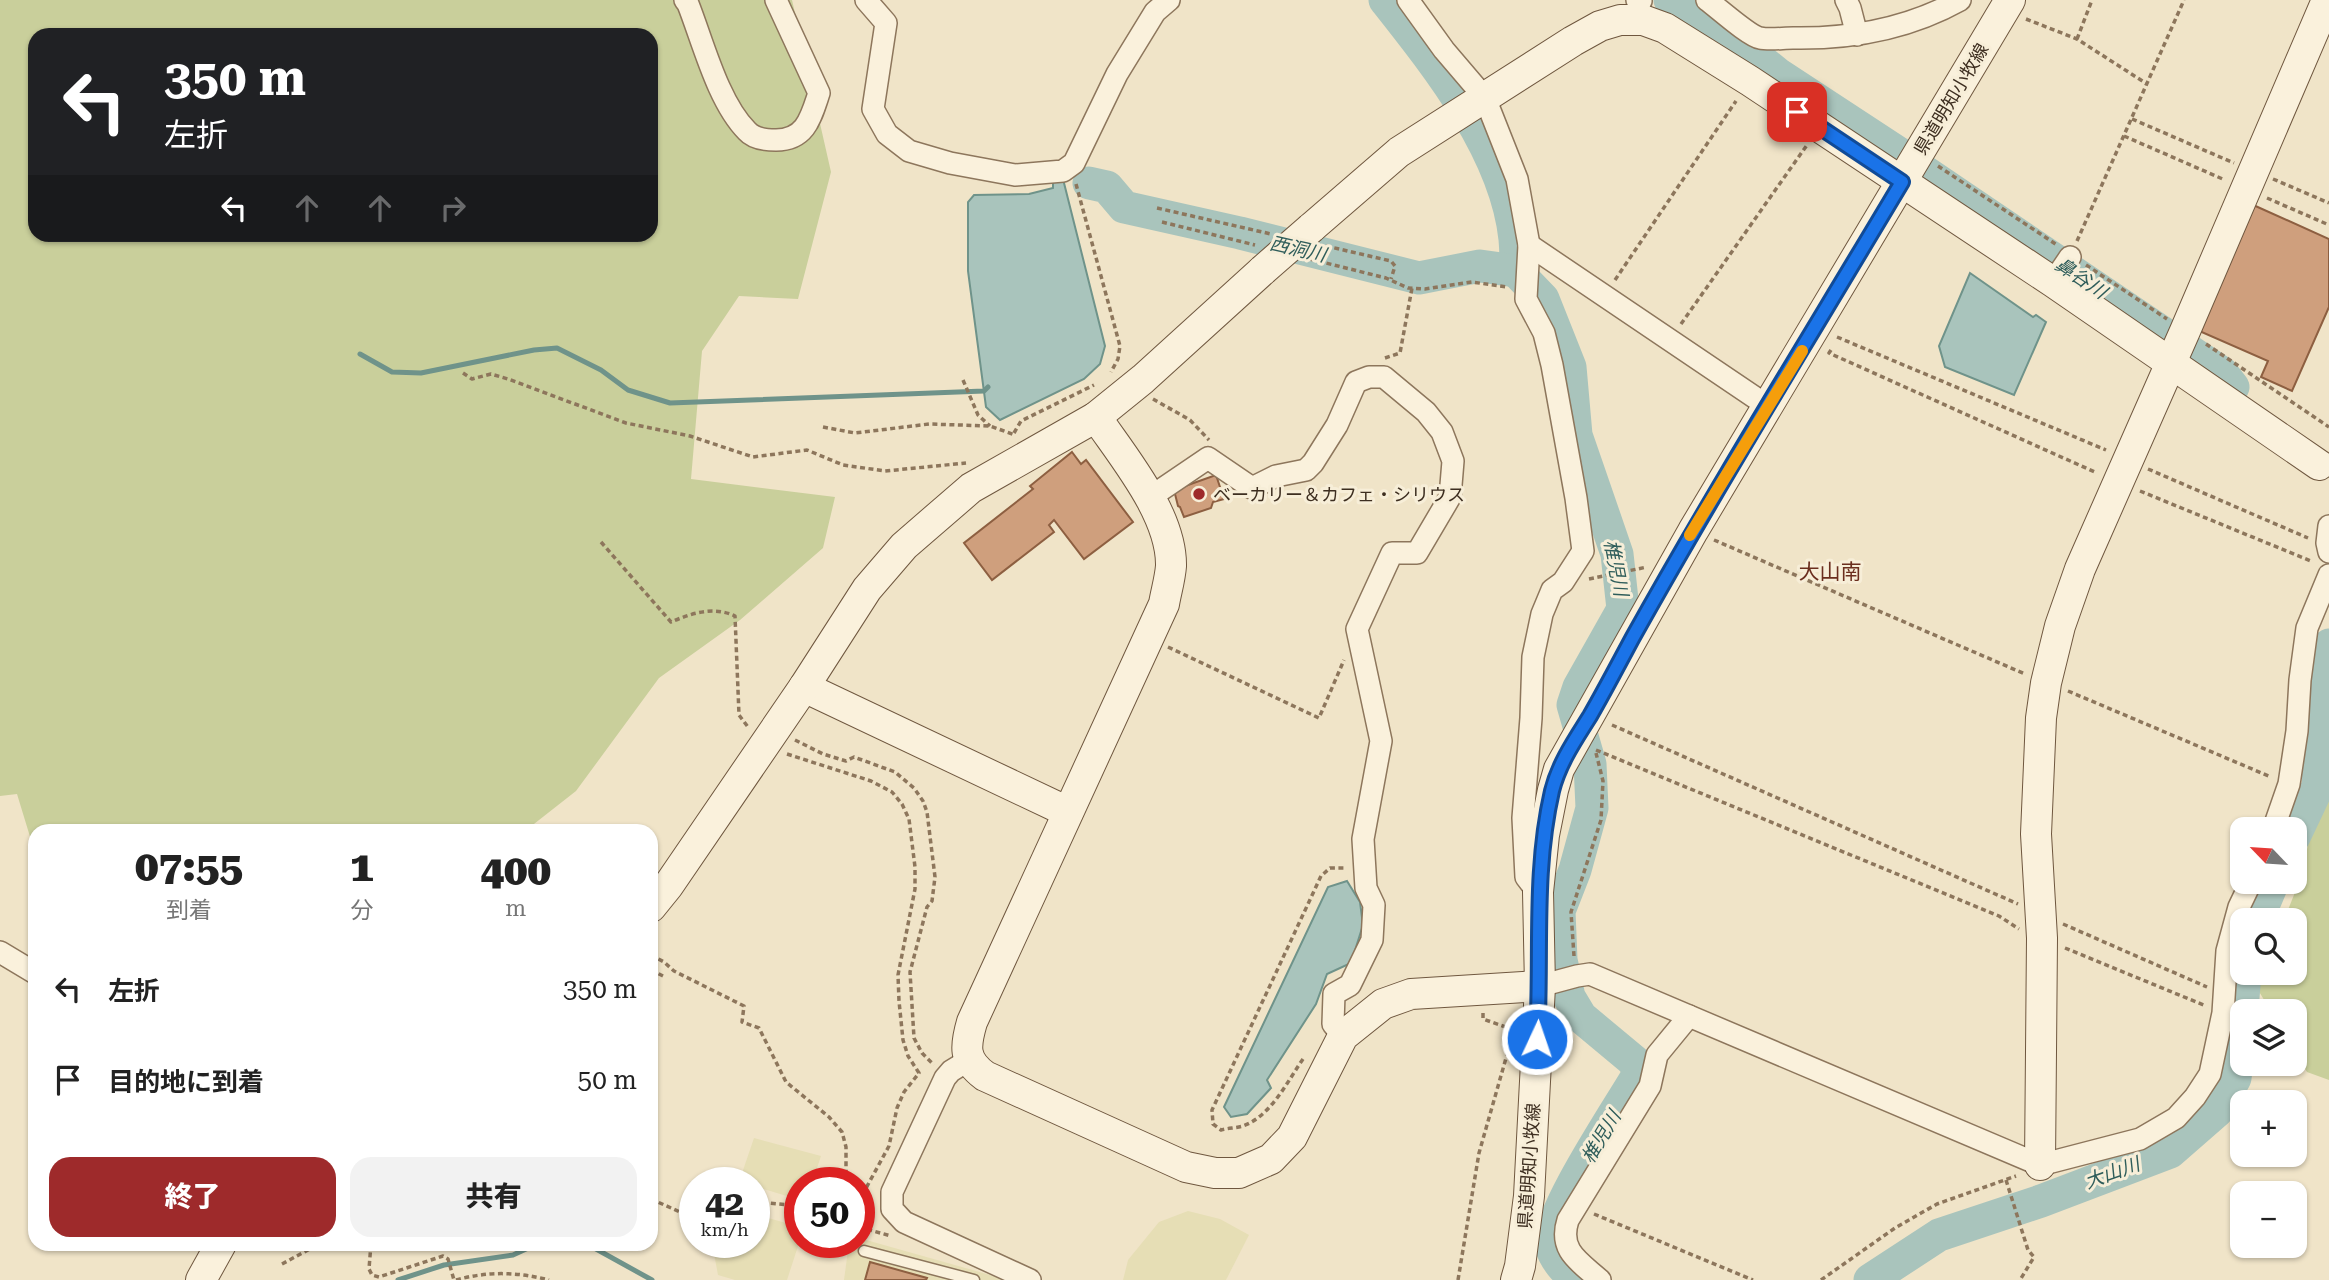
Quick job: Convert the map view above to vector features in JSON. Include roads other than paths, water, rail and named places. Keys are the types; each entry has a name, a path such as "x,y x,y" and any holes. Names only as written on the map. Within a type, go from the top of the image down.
{"street":[{"path":"685,0 723,96 748,132 763,139 788,140 808,124 819,93 776,0"},
{"path":"866,0 886,23 873,109 887,134 909,151 950,163 1015,175 1063,171 1074,163 1117,74 1155,12 1169,0"},
{"path":"1408,0 1444,50 1472,107 1517,179 1529,245 1526,299 1544,333 1552,365 1583,551 1563,582 1552,590 1542,614 1533,657 1523,818 1526,877 1538,892"},
{"path":"1707,0 1759,38 1828,39 1903,25 1960,0"},
{"path":"1846,0 1857,35"},
{"path":"2040,1165 2041,926 2036,834 2041,718 2046,683 2060,626 2080,569 2327,0"},
{"path":"658,898 804,687 867,589 904,546 971,488 991,476 1020,444 1096,417 1119,383 1265,259 1311,228 1399,152 1573,41 1600,26 1620,20 1640,5 1665,28 2055,279 2179,344 2326,471"},
{"name":"県道明知小牧線","path":"1516,1280 1529,1196 1545,985 1538,892 1544,835 1553,790 1591,735 1693,531 2007,5"},
{"path":"1529,245 1769,407"},
{"path":"2055,279 2070,255"},
{"path":"1149,498 1208,458 1252,488 1276,476 1306,470 1337,425 1356,382 1369,377 1384,377 1426,412 1442,432 1453,461 1450,497 1417,553 1392,554 1357,629 1381,741 1363,839 1366,888 1374,905 1373,940 1350,985 1334,994 1333,1024 1343,1036"},
{"path":"1096,417 1158,511 1167,536 1171,566 1164,604 971,1022 965,1044 975,1069 985,1076 1186,1167 1215,1173 1239,1173 1271,1159 1292,1137 1343,1036 1382,1004 1411,994 1545,985 1574,976 1590,975 2040,1165 2140,1139 2176,1118 2195,1097 2210,1074 2224,1004 2227,951 2245,894"},
{"path":"2278,817 2289,785 2307,628 2326,553"},
{"path":"804,687 1068,812"},
{"path":"0,952 28,968"},
{"path":"1600,1280 1570,1254 1564,1233 1576,1207 1650,1086 1657,1055 1689,1016"},
{"path":"970,1060 951,1071 945,1078 892,1192 892,1209 904,1222 1030,1280"},
{"path":"201,1280 217,1251"}],"lane":[{"path":"875,1254 974,1280"}],"water":[{"path":"1063,179 1105,346 1100,364 1084,379 1000,420 986,407 968,271 968,202 974,195 1029,194 1053,188 1053,181"},
{"path":"1970,273 2033,317 2036,315 2046,322 2014,395 1945,367 1939,346"},
{"path":"1347,881 1360,902 1363,925 1351,963 1327,974 1316,1004 1267,1080 1271,1088 1247,1114 1231,1117 1224,1107 1328,887"}],"waterway":[{"name":"椎児川","path":"1385,0 1447,82 1484,143 1498,174 1509,207 1515,239 1516,271 1543,299 1570,367 1576,435 1617,554 1623,609 1579,687 1573,705 1590,764 1592,808 1575,870 1559,911 1561,960 1569,997 1581,1017 1635,1062 1638,1075 1571,1187 1552,1232 1553,1251 1561,1265 1576,1280"},
{"name":"鼻谷川","path":"1670,0 1715,23 1778,74 1900,154"},
{"name":"鼻谷川","path":"1925,172 2222,373 2233,387"},
{"name":"西洞川","path":"1089,183 1107,187 1124,207 1419,278 1480,266 1516,271"},
{"path":"360,354 392,372 421,373 534,350 557,348 601,370 628,390 670,403 984,391 988,387"},
{"name":"大山川","path":"2303,817 2318,786 2322,665 2329,645"},
{"name":"大山川","path":"2262,908 2268,894"},
{"name":"大山川","path":"1870,1280 1939,1235 2041,1201 2170,1152 2217,1111 2235,1078 2244,985"},
{"path":"398,1280 444,1265 513,1255 522,1251"},
{"path":"600,1251 652,1280"}],"place":[{"name":"ベーカリー＆カフェ・シリウス","path":"1199,494"}],"district":[{"name":"大山南","path":"1830,572"}]}
